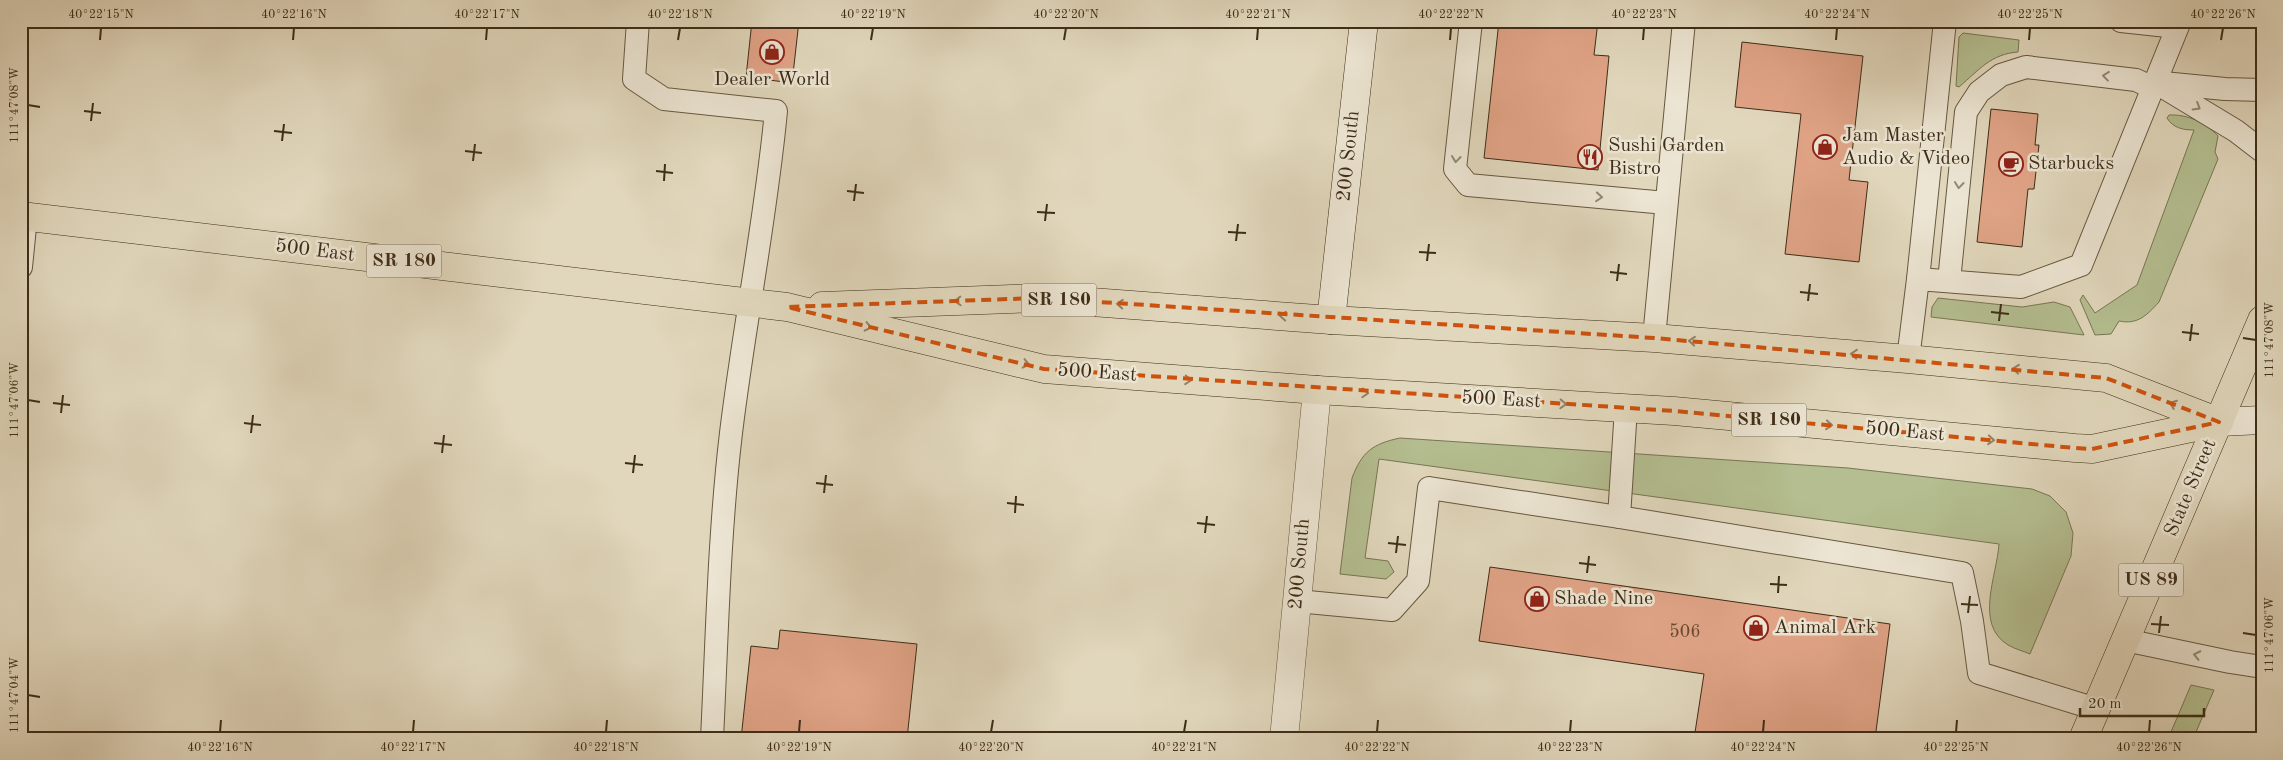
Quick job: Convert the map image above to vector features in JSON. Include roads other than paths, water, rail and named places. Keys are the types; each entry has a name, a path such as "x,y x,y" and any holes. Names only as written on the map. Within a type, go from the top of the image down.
{"main road":[{"name":"500 East","path":"24,217 787,307 1044,369 1317,390 1626,408 2092,448 2219,422"},
{"name":"500 East","path":"787,307 1038,298 1331,320 1654,338 2106,378 2219,422"},
{"name":"State Street","path":"2083,739 2262,320"}],"street":[{"name":"200 South","path":"1331,320 1364,21"},
{"name":"200 South","path":"1284,739 1317,390"},
{"name":"500 East","path":"2219,422 2262,420"}],"lane":[{"path":"638,21 634,79 664,99 776,110 772,158 748,302 722,516 712,739"},
{"path":"1471,21 1455,169 1468,185 1666,202"},
{"path":"1654,338 1684,21"},
{"path":"1908,359 1945,21"},
{"path":"1918,279 2021,287 2081,265 2178,24 2120,21"},
{"path":"1949,281 1966,112 1979,92 2001,75 2026,67 2136,80 2154,85 2262,90"},
{"path":"2154,85 2236,131 2262,151"},
{"path":"21,267 24,217"},
{"path":"1619,517 1626,408"},
{"path":"1297,601 1392,610 1418,581 1429,488 1619,517 1962,574 1972,621 1979,673 2096,709"},
{"path":"2125,640 2262,667"},
{"path":"2230,662 2262,684"}],"place":[{"name":"Dealer World","path":"772,52"},
{"name":"Jam Master Audio & Video","path":"1825,147"},
{"name":"Sushi Garden Bistro","path":"1590,157"},
{"name":"Starbucks","path":"2011,164"},
{"name":"Shade Nine","path":"1537,599"},
{"name":"Animal Ark","path":"1756,628"}]}
